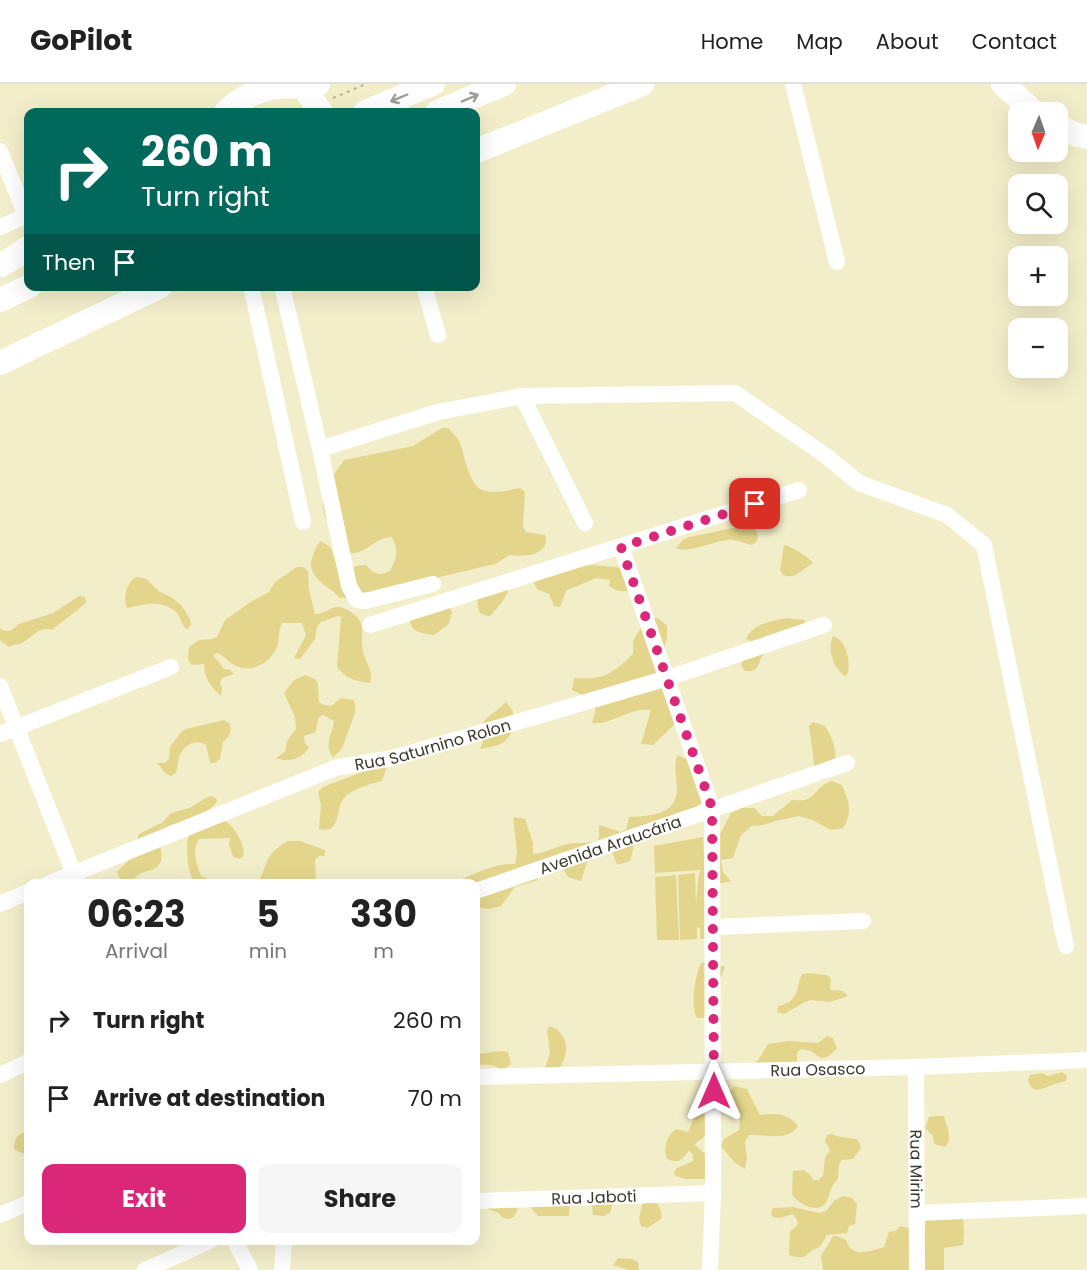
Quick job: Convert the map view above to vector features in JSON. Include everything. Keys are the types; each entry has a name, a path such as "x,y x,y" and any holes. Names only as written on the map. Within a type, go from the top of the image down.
{"highway":[{"path":"375,108 433,84"},
{"path":"447,108 504,84"},
{"path":"480,150 642,84"},
{"path":"1002,84 1023,102"},
{"path":"230,108 261,91 276,87 311,86 319,108"},
{"path":"1068,131 1087,137"},
{"path":"0,265 24,250"},
{"path":"0,265 24,255"},
{"path":"0,300 24,289"},
{"path":"0,363 151,291"}],"street":[{"path":"794,84 837,262"},
{"path":"0,151 24,208"},
{"path":"0,227 24,216"},
{"path":"252,291 303,522"},
{"path":"283,291 349,586 357,600 365,601 433,584"},
{"path":"425,291 438,335"},
{"path":"320,449 438,412 522,396 735,393 826,456 859,483 947,515 984,546 1066,946"},
{"path":"522,396 585,523"},
{"path":"370,625 800,490"},
{"path":"621,547 712,808 714,1071 711,1270"},
{"name":"Rua Saturnino Rolon","path":"75,878 335,768 393,758 668,678 824,625"},
{"path":"0,734 171,667"},
{"path":"0,686 75,878"},
{"name":"Avenida Araucária","path":"480,890 712,808 847,764"},
{"path":"0,904 24,894"},
{"path":"712,927 863,921"},
{"name":"Rua Osasco","path":"480,1077 916,1067 1087,1060"},
{"path":"0,1075 24,1064"},
{"name":"Rua Mirim","path":"916,1067 917,1270"},
{"name":"Rua Jaboti","path":"480,1201 713,1193"},
{"path":"0,1215 24,1205"},
{"path":"918,1213 1087,1206"},
{"path":"145,1270 201,1245"},
{"path":"237,1245 250,1270"},
{"path":"282,1270 284,1245"}],"shaded area":[{"path":"442,428 448,428 458,439 472,478 480,489 494,492 520,488 525,492 523,527 526,532 545,535 544,547 535,554 510,555 495,564 350,598 340,598 312,571 312,558 321,541 331,548 338,570 366,565 377,574 390,571 396,558 396,546 392,537 380,540 360,552 348,553 329,525 323,510 324,493 330,480 344,460 413,446"},
{"path":"743,526 755,529 758,535 757,541 752,545 728,540 687,549 676,548 689,537"},
{"path":"784,545 800,552 813,563 795,575 783,575 780,570"},
{"path":"580,566 625,568 633,588 618,591 609,586 610,580 596,578 566,591 560,607 554,606 549,594 537,589 534,583 538,578"},
{"path":"297,567 303,567 308,571 309,590 315,614 334,607 341,607 357,616 362,625 362,645 371,674 370,683 351,679 337,666 341,617 338,616 321,622 317,627 315,639 300,659 294,658 306,635 302,623 282,623 274,653 259,665 240,667 218,653 213,655 224,669 234,674 222,678 221,696 209,682 204,664 191,665 188,659 189,647 199,640 217,637 225,620 269,592 275,582"},
{"path":"137,577 146,579 160,592 182,606 191,625 185,628 177,613 163,605 151,604 127,608 126,591 133,579"},
{"path":"504,587 508,591 505,598 490,616 479,612 477,595"},
{"path":"79,596 85,597 86,603 52,630 38,631 24,642 9,647 0,640 0,628 10,631 19,624 53,613"},
{"path":"449,607 452,612 449,624 434,635 425,634 412,627 410,618"},
{"path":"646,618 658,618 667,626 664,649 665,693 679,720 653,745 641,744 651,710 635,711 600,723 592,723 595,701 572,690 574,678 600,677 613,671 633,654 633,641"},
{"path":"786,618 804,620 807,626 766,651 757,668 745,671 741,665 753,642 746,639 752,630 763,624"},
{"path":"833,636 842,642 848,657 849,668 845,676 837,668 832,658"},
{"path":"305,675 315,679 318,684 319,702 324,705 331,706 341,698 354,700 354,716 343,746 333,757 329,744 334,721 323,715 318,718 316,732 304,736 305,743 309,747 307,751 295,759 276,758 286,751 287,741 296,729 295,717 284,693 294,680"},
{"path":"506,702 513,711 510,734 503,743 480,749 486,734 479,730 485,720"},
{"path":"224,720 230,724 231,730 223,742 220,759 215,763 210,763 206,745 196,742 189,744 183,750 176,773 171,776 166,774 157,763 164,763 169,759 170,747 181,732"},
{"path":"813,722 825,726 833,742 835,753 830,775 818,781 814,777 809,726"},
{"path":"677,755 688,760 710,797 690,811 636,838 630,861 617,865 609,843 589,857 581,881 568,877 561,866 541,868 538,880 515,887 501,906 489,909 480,908 480,879 462,879 494,867 515,864 517,852 513,817 525,819 533,843 533,854 567,844 597,841 599,825 621,832 626,829 629,817 646,816 668,809 676,796"},
{"path":"387,766 382,781 358,789 346,796 332,828 319,829 321,805 318,792 323,787 362,772"},
{"path":"831,781 842,785 848,802 849,812 843,828 831,830 799,816 752,826 741,835 733,858 721,860 723,872 731,881 719,884 709,939 700,939 700,928 697,927 697,939 680,940 678,875 695,873 696,902 701,870 655,873 654,846 703,837 704,855 714,846 731,813 742,808 754,808 762,816 773,816 792,800 806,799"},
{"path":"210,796 216,798 217,801 202,813 163,830 160,839 162,858 158,866 134,879 120,879 117,872 130,859 139,834 163,822 171,813 189,808"},
{"path":"224,820 238,836 244,856 239,859 233,857 229,845 230,838 199,839 195,848 196,862 201,876 208,879 193,879 188,860 188,836"},
{"path":"288,841 300,841 325,850 325,856 319,856 315,860 316,879 260,879 270,855"},
{"path":"676,875 679,940 657,940 655,877"},
{"path":"708,961 725,967 704,1018 697,1018 694,1006 695,983 701,963"},
{"path":"802,974 827,975 831,979 830,990 843,991 848,996 830,1002 811,1000 784,1014 777,1012 778,1006 790,1001 796,994"},
{"path":"549,1026 561,1033 566,1052 558,1070 544,1072 550,1053 547,1031"},
{"path":"827,1036 833,1038 837,1049 827,1057 821,1058 802,1049 797,1052 797,1064 753,1064 768,1044 789,1041 818,1043"},
{"path":"508,1052 511,1064 501,1071 493,1066 480,1065 480,1054"},
{"path":"1062,1072 1067,1076 1066,1081 1041,1089 1032,1088 1028,1081 1030,1075 1042,1073 1048,1076"},
{"path":"734,1086 747,1089 760,1115 781,1115 798,1126 794,1131 782,1136 749,1135 745,1142 747,1158 745,1169 734,1162 721,1146 724,1139 739,1130 740,1121 729,1093"},
{"path":"702,1095 707,1103 710,1132 695,1145 710,1158 707,1179 686,1179 675,1176 674,1172 677,1168 693,1161 693,1155 689,1150 680,1160 667,1159 665,1146 676,1129 688,1132 693,1120 696,1097"},
{"path":"944,1116 948,1128 949,1140 945,1147 934,1144 933,1136 925,1128 929,1117"},
{"path":"24,1133 24,1154 14,1149 17,1137"},
{"path":"827,1135 858,1140 861,1148 853,1159 842,1160 839,1164 838,1179 827,1201 819,1208 809,1207 792,1195 793,1171 804,1170 813,1180 819,1180 823,1175 825,1158 830,1150 825,1141"},
{"path":"843,1196 852,1198 857,1204 855,1224 849,1226 847,1233 827,1235 820,1247 804,1257 789,1255 790,1231 797,1226 798,1222 793,1214 780,1218 773,1217 771,1214 773,1208 793,1207 819,1213 826,1211 835,1200"},
{"path":"644,1197 657,1204 661,1211 661,1219 647,1228 641,1226 639,1218"},
{"path":"597,1200 609,1200 612,1205 610,1213 603,1216 593,1215 592,1205"},
{"path":"515,1202 518,1209 514,1217 508,1219 488,1209 487,1205"},
{"path":"570,1203 569,1216 538,1216 530,1207"},
{"path":"963,1218 963,1245 944,1248 944,1270 922,1270 925,1220"},
{"path":"901,1226 914,1230 915,1270 823,1270 821,1256 833,1236 846,1240 852,1250 867,1252 884,1247 889,1232"},
{"path":"618,1258 638,1262 639,1270 629,1270 613,1265"}],"route":[{"path":"714,1091 712,808 621,547 755,504"}]}
